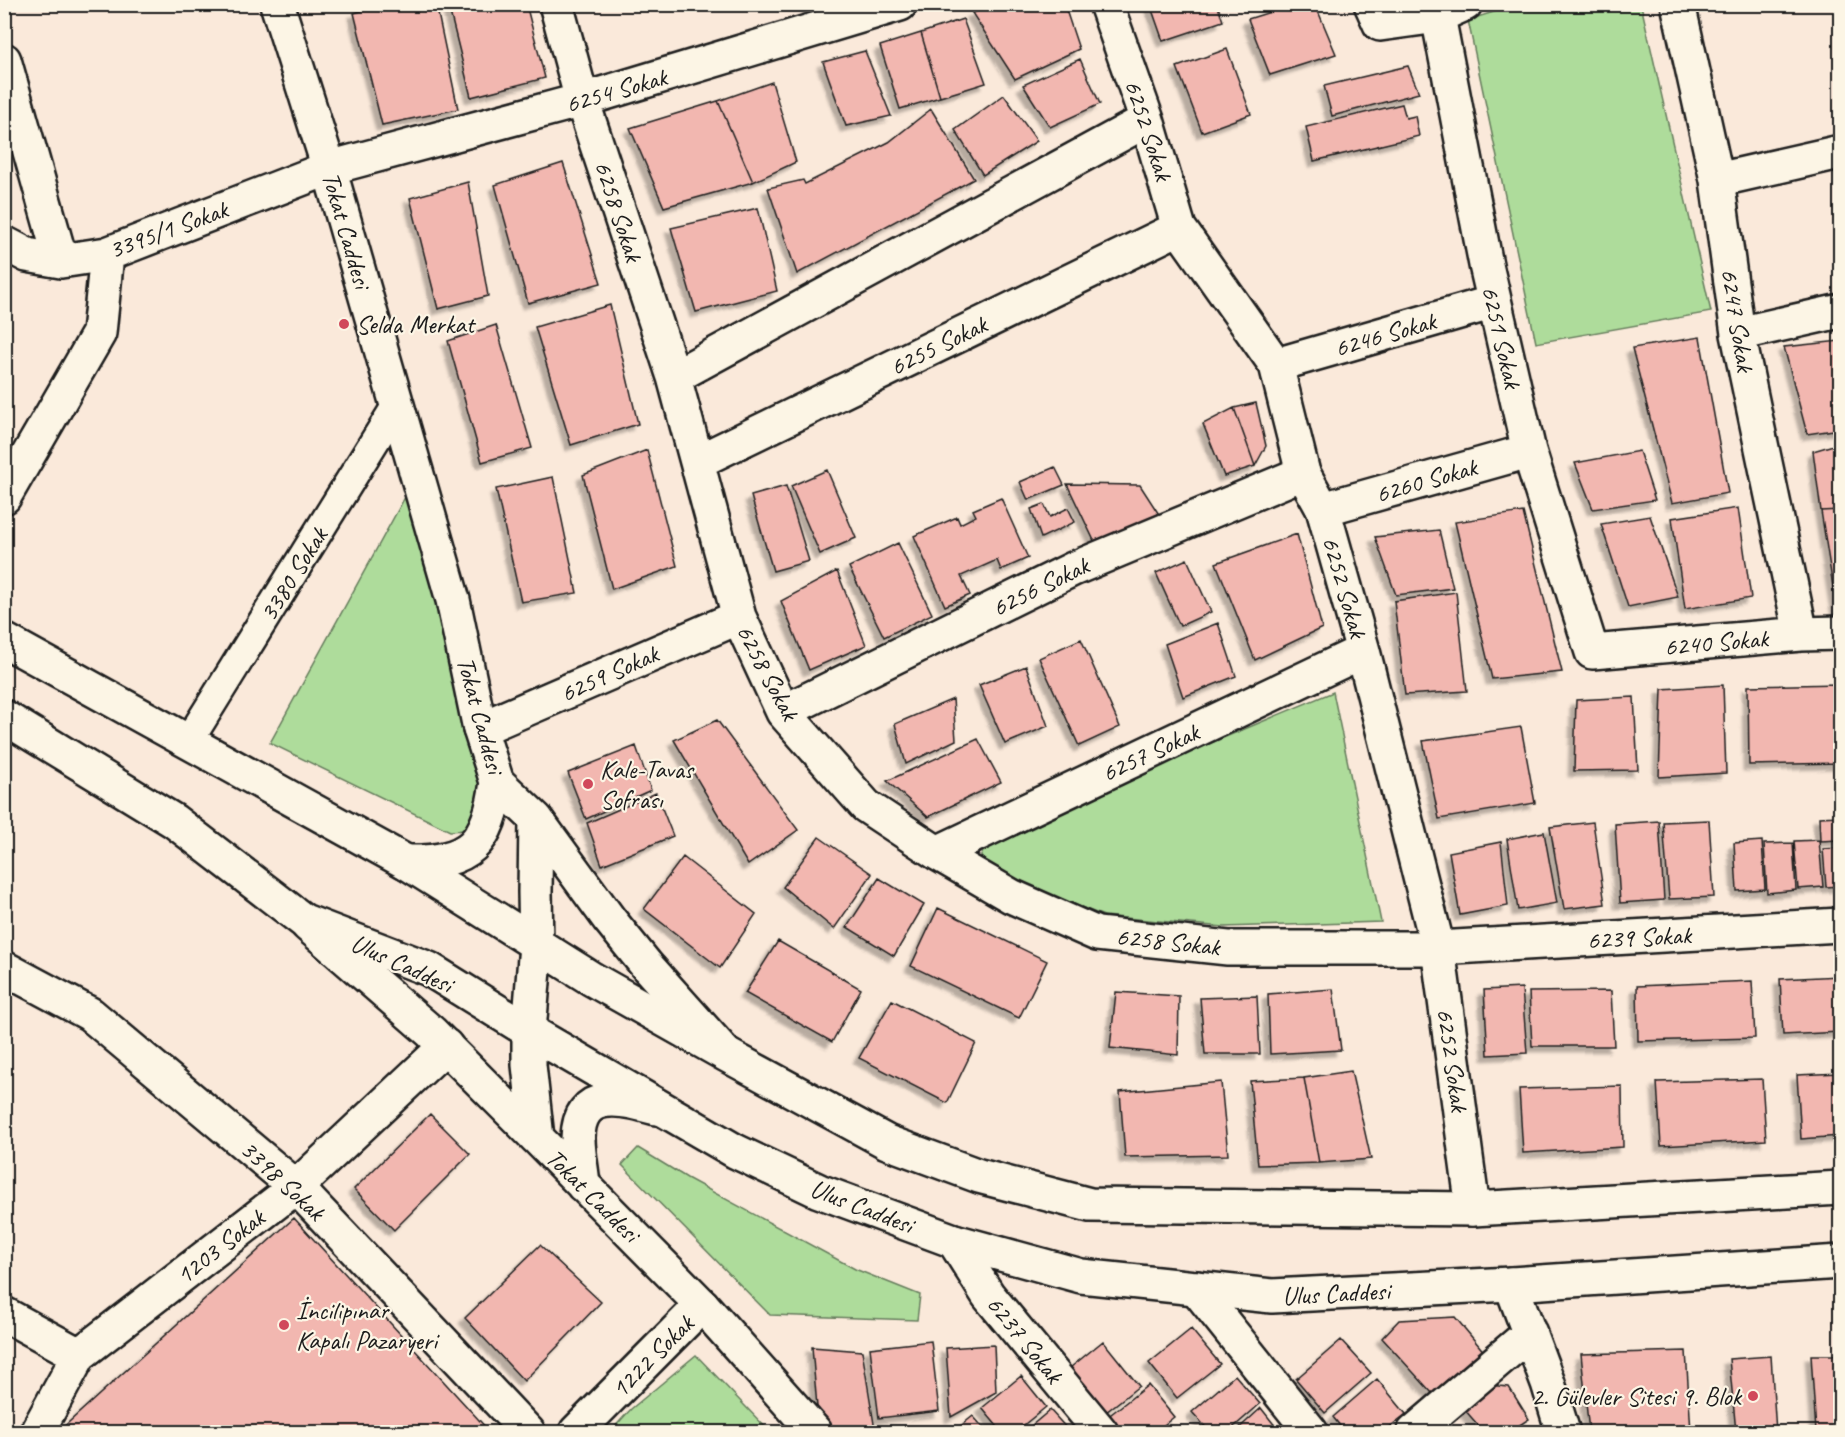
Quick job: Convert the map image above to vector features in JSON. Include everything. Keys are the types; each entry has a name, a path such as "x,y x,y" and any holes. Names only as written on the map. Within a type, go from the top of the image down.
{"street":[{"name":"Tokat Caddesi","path":"277,4 329,168 453,600 480,729 497,782 536,819 536,945 529,1031 529,1065 537,1138 702,1305 815,1432"},
{"name":"6258 Sokak","path":"556,4 582,100 674,377 739,617 783,712 866,806 937,853 1011,896 1097,934 1228,948 1438,948"},
{"name":"6254 Sokak","path":"329,168 582,100 900,4"},
{"name":"6252 Sokak","path":"1106,4 1147,120 1179,228 1276,365 1303,472 1323,509 1363,651 1438,948 1473,1209"},
{"name":"6247 Sokak","path":"1678,4 1717,180 1738,334 1801,634"},
{"path":"1376,14 1451,10"},
{"name":"6251 Sokak","path":"1451,10 1494,302 1529,451 1592,652"},
{"path":"4,60 61,261"},
{"path":"674,377 1147,120"},
{"path":"1717,180 1840,152"},
{"name":"3395/1 Sokak","path":"4,243 27,255 61,261 107,254 329,168"},
{"name":"6255 Sokak","path":"697,462 1179,228"},
{"path":"4,497 99,333 107,254"},
{"name":"6246 Sokak","path":"1276,365 1494,302"},
{"path":"1738,334 1840,311"},
{"name":"3380 Sokak","path":"188,742 397,405"},
{"name":"6260 Sokak","path":"1323,509 1529,451"},
{"name":"6256 Sokak","path":"783,712 1073,569 1303,472"},
{"name":"6259 Sokak","path":"480,729 739,617"},
{"name":"6240 Sokak","path":"1592,652 1801,634 1840,633"},
{"path":"4,640 406,862 592,979 887,1142 979,1176 1090,1205 1473,1209 1840,1188"},
{"name":"6257 Sokak","path":"937,853 1363,651"},
{"name":"Ulus Caddesi","path":"4,717 174,821 304,921 429,969 529,1031 735,1151 819,1191 954,1241 1080,1276 1272,1296 1511,1284 1840,1262"},
{"path":"406,862 436,861 452,857 480,839 493,810 497,782"},
{"path":"536,819 609,920 647,966 727,1054"},
{"path":"304,921 407,1009 537,1138"},
{"name":"6239 Sokak","path":"1438,948 1840,925"},
{"name":"3398 Sokak","path":"4,968 90,1014 296,1187 528,1432"},
{"name":"1203 Sokak","path":"37,1432 79,1355 296,1187 446,1046"},
{"path":"583,1185 578,1140 579,1126 582,1114 593,1104 605,1100 622,1099 671,1113"},
{"name":"6237 Sokak","path":"954,1241 988,1295 1101,1432"},
{"path":"1511,1284 1563,1432"},
{"path":"1196,1288 1311,1432"},
{"name":"1222 Sokak","path":"576,1432 702,1305"},
{"path":"4,1314 79,1355"},
{"path":"1414,1432 1530,1333"}],"green space":[{"path":"1516,5 1641,5 1711,312 1536,343 1468,20"},
{"path":"410,488 481,771 481,808 465,830 450,831 270,743"},
{"path":"1333,692 1381,922 1224,927 1104,916 976,866 991,835"},
{"path":"638,1148 687,1178 855,1269 920,1295 917,1320 770,1315 622,1165"},
{"path":"696,1355 770,1432 610,1432 631,1409"}],"building":[{"path":"386,4 436,4 458,109 382,125 354,13"},
{"path":"448,4 526,4 545,78 471,97"},
{"path":"998,4 1064,4 1079,49 1015,79 972,13"},
{"path":"1150,4 1217,4 1223,21 1163,41"},
{"path":"1296,4 1315,4 1336,54 1270,75 1248,19"},
{"path":"963,19 986,83 940,97 921,33"},
{"path":"921,33 940,97 900,109 880,46"},
{"path":"1227,49 1251,114 1202,132 1177,67"},
{"path":"865,51 891,116 846,126 823,62"},
{"path":"1080,59 1100,104 1050,127 1023,85"},
{"path":"1408,66 1419,93 1332,116 1324,86"},
{"path":"772,82 796,162 753,182 718,101"},
{"path":"1004,95 1037,141 983,175 955,130"},
{"path":"718,101 753,182 664,207 630,128"},
{"path":"1402,104 1406,118 1415,116 1419,136 1314,161 1306,127"},
{"path":"931,109 974,179 797,274 768,188 803,180 805,184 889,142"},
{"path":"563,163 601,283 528,303 495,185"},
{"path":"468,182 488,296 438,309 410,198"},
{"path":"758,208 777,291 696,312 671,228"},
{"path":"610,305 638,424 571,445 535,327"},
{"path":"496,325 532,448 482,462 448,341"},
{"path":"1700,337 1728,493 1672,503 1632,348"},
{"path":"1840,341 1840,429 1807,434 1784,347"},
{"path":"1256,403 1266,446 1255,466 1234,408"},
{"path":"1234,408 1255,466 1224,476 1203,424"},
{"path":"1840,443 1840,510 1821,511 1813,451"},
{"path":"647,450 677,566 612,589 583,475"},
{"path":"1639,451 1655,500 1593,509 1575,463"},
{"path":"1055,467 1064,485 1028,500 1020,482"},
{"path":"827,470 856,538 820,554 791,486"},
{"path":"553,477 577,593 521,602 496,489"},
{"path":"1067,484 1140,485 1162,519 1098,549"},
{"path":"786,486 809,561 773,571 751,496"},
{"path":"1001,498 1028,558 1001,570 997,560 961,576 970,595 945,606 914,536 957,517 960,524 976,516 973,510"},
{"path":"1044,504 1050,517 1068,508 1075,522 1041,538 1031,509"},
{"path":"1738,508 1751,598 1685,609 1672,518"},
{"path":"1840,510 1840,618 1838,618 1821,511"},
{"path":"1523,512 1562,672 1492,679 1455,522"},
{"path":"1650,516 1678,597 1628,607 1601,524"},
{"path":"1439,530 1453,588 1396,595 1375,537"},
{"path":"1297,534 1322,628 1255,660 1216,563"},
{"path":"898,543 932,614 884,637 849,567"},
{"path":"1187,559 1211,612 1180,626 1156,573"},
{"path":"837,571 866,645 809,670 781,601"},
{"path":"1456,592 1467,691 1405,695 1394,601"},
{"path":"1218,623 1236,676 1183,697 1165,644"},
{"path":"1081,639 1120,727 1079,746 1039,658"},
{"path":"1026,666 1048,726 1005,744 979,685"},
{"path":"1840,684 1840,763 1749,765 1748,686"},
{"path":"1723,685 1726,773 1659,777 1662,689"},
{"path":"1634,697 1638,770 1574,771 1576,700"},
{"path":"953,699 956,740 906,764 895,724"},
{"path":"717,720 798,830 748,865 674,740"},
{"path":"1521,727 1535,803 1439,819 1423,741"},
{"path":"978,739 1001,782 928,817 887,781"},
{"path":"636,746 651,790 586,819 568,773"},
{"path":"656,793 673,836 602,865 587,823"},
{"path":"1840,816 1840,840 1820,841 1819,817"},
{"path":"1709,820 1714,897 1669,899 1663,822"},
{"path":"1659,821 1664,900 1620,903 1615,824"},
{"path":"1593,822 1605,904 1564,909 1550,827"},
{"path":"1544,832 1557,903 1518,910 1507,839"},
{"path":"819,837 872,874 834,929 783,887"},
{"path":"1819,840 1823,887 1798,889 1794,841"},
{"path":"1762,841 1765,889 1737,891 1734,843"},
{"path":"1501,842 1508,906 1460,915 1449,852"},
{"path":"1793,843 1796,890 1767,893 1764,844"},
{"path":"1840,848 1840,886 1826,887 1823,849"},
{"path":"683,857 756,914 720,968 644,909"},
{"path":"879,878 924,905 894,956 847,927"},
{"path":"938,908 1047,961 1019,1018 911,966"},
{"path":"778,941 861,989 832,1042 745,993"},
{"path":"1840,976 1840,1032 1783,1035 1780,979"},
{"path":"1752,981 1755,1038 1638,1041 1637,986"},
{"path":"1522,988 1527,1053 1488,1055 1484,990"},
{"path":"1333,989 1341,1050 1270,1054 1268,994"},
{"path":"1611,991 1614,1046 1532,1046 1529,992"},
{"path":"1116,992 1179,996 1178,1055 1110,1048"},
{"path":"1257,996 1260,1054 1205,1054 1200,998"},
{"path":"892,1000 976,1043 947,1103 859,1058"},
{"path":"1351,1071 1371,1159 1319,1163 1304,1078"},
{"path":"1840,1073 1840,1136 1801,1139 1797,1075"},
{"path":"1304,1078 1319,1163 1258,1165 1250,1081"},
{"path":"1762,1079 1766,1140 1661,1146 1657,1082"},
{"path":"1221,1082 1228,1155 1125,1157 1120,1092"},
{"path":"1622,1086 1623,1147 1523,1153 1519,1089"},
{"path":"430,1114 470,1154 394,1230 354,1189"},
{"name":"İncilipınar Kapalı Pazaryeri","path":"294,1218 490,1432 58,1432"},
{"path":"540,1245 601,1302 524,1381 465,1318"},
{"path":"1455,1317 1485,1353 1433,1394 1382,1338 1399,1320"},
{"path":"1191,1329 1220,1364 1177,1398 1149,1363"},
{"path":"1341,1340 1371,1373 1325,1413 1296,1379"},
{"path":"931,1341 939,1411 879,1418 870,1348"},
{"path":"1103,1341 1139,1386 1101,1416 1065,1372"},
{"path":"994,1345 996,1392 951,1417 946,1348"},
{"path":"812,1347 862,1351 875,1430 836,1432 817,1407"},
{"path":"1686,1351 1691,1432 1589,1432 1581,1354"},
{"path":"1811,1355 1840,1355 1840,1432 1816,1432"},
{"name":"2. Gülevler Sitesi 9. Blok","path":"1771,1356 1776,1432 1736,1432 1729,1359"},
{"path":"1235,1375 1260,1404 1228,1432 1210,1432 1192,1412"},
{"path":"1021,1376 1046,1407 1015,1432 1002,1432 982,1408"},
{"path":"1377,1379 1406,1414 1383,1432 1345,1432 1333,1417"},
{"path":"1148,1385 1174,1417 1155,1432 1118,1432 1106,1418"},
{"path":"1488,1385 1509,1387 1529,1419 1509,1432 1484,1432 1464,1409"},
{"path":"1261,1408 1280,1432 1235,1432"},
{"path":"1050,1410 1070,1432 1024,1432"},
{"path":"973,1416 987,1432 953,1432"}],"place":[{"name":"Selda Merkat","path":"344,324"},
{"name":"Kale-Tavas Sofrası","path":"588,784"},
{"name":"İncilipınar Kapalı Pazaryeri","path":"284,1325"},
{"name":"2. Gülevler Sitesi 9. Blok","path":"1753,1396"}]}
